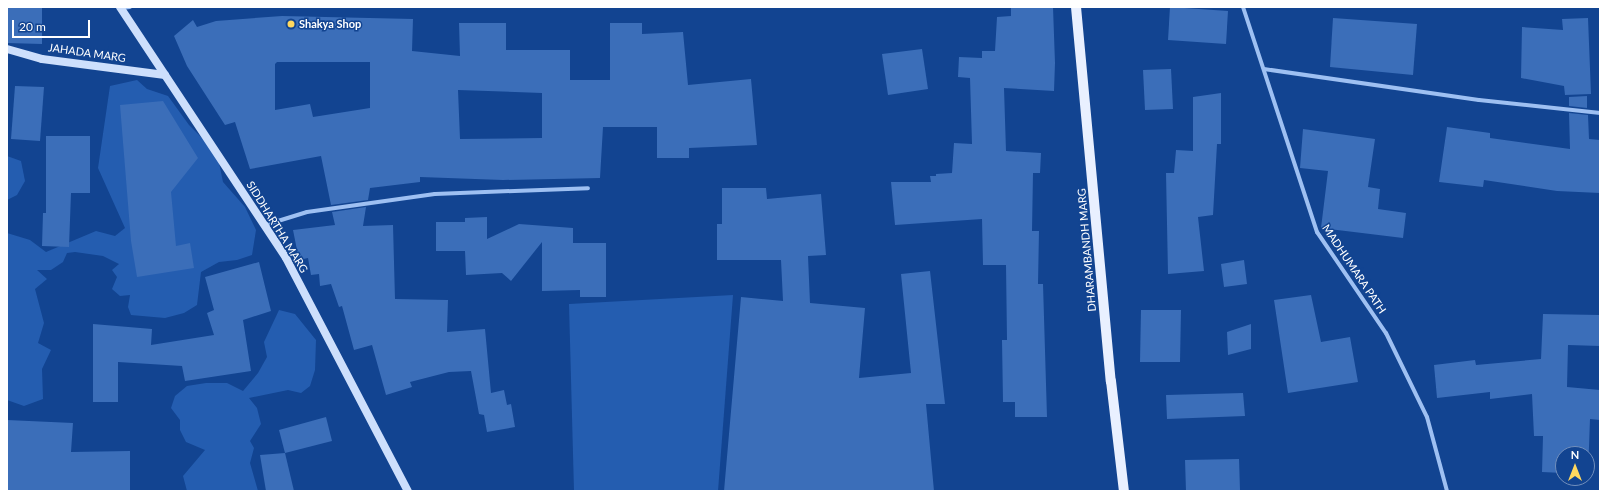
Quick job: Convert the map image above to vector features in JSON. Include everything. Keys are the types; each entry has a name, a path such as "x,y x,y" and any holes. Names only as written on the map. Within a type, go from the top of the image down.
{"main road":[{"name":"DHARAMBANDH MARG","path":"1076,7 1110,373 1124,491"}],"street":[{"path":"120,8 130,7"},
{"name":"MADHUMARA PATH","path":"1243,7 1317,232 1386,333 1427,418 1447,491"},
{"name":"SIDDHARTHA MARG","path":"120,8 286,258 408,491"},
{"name":"JAHADA MARG","path":"7,48 42,59 165,75"},
{"path":"1264,69 1479,100 1600,113"},
{"path":"265,225 307,212 435,194 588,188"}],"shaded area":[{"path":"137,80 147,89 168,96 189,125 217,153 223,182 245,207 256,230 252,255 237,260 219,262 201,272 197,305 184,313 165,318 131,315 128,307 130,295 120,296 112,289 117,277 112,270 119,264 103,256 75,252 67,253 63,262 51,270 37,270 47,279 35,289 44,323 38,343 51,350 42,369 43,399 24,406 7,400 7,233 30,240 46,252 96,231 115,236 125,228 98,168 110,86"},
{"path":"7,156 21,161 25,181 17,195 7,200"},
{"path":"733,295 718,491 574,491 569,304"},
{"path":"279,310 295,314 316,340 315,370 310,386 301,393 288,390 249,398 257,408 261,424 250,441 254,448 250,463 258,491 187,491 183,476 205,450 186,442 180,430 180,420 171,408 175,396 187,386 206,383 227,383 243,391 258,373 267,357 264,342"}],"building":[{"path":"7,7 42,7 42,44 7,43"},
{"path":"1011,7 1053,7 1055,63 1054,91 1004,88 1006,151 1041,153 1040,173 1033,173 1032,231 1039,231 1038,284 1043,284 1047,417 1015,417 1015,402 1003,402 1002,340 1007,340 1006,265 983,265 982,219 895,225 891,182 931,182 930,176 952,173 954,143 972,144 970,78 958,77 959,57 982,58 982,51 995,51 997,17 1011,16"},
{"path":"1170,7 1228,11 1226,44 1168,40"},
{"path":"282,16 413,19 412,51 460,56 459,23 506,23 506,50 570,50 570,80 610,80 610,23 642,23 642,34 683,32 688,85 751,79 757,145 689,148 689,158 657,158 657,127 603,127 600,178 503,180 420,177 420,182 370,188 368,200 331,205 321,156 250,169 235,122 225,125 187,66 174,36 193,20 197,27 216,21","holes":["277,62 370,62 370,108 313,117 310,104 275,110 275,64","458,90 542,93 542,138 460,139"]},
{"path":"1333,18 1417,24 1413,75 1330,67"},
{"path":"1588,18 1591,94 1565,95 1564,86 1521,78 1522,27 1563,30 1562,19"},
{"path":"922,49 928,89 888,95 882,54"},
{"path":"1171,69 1173,109 1145,110 1143,70"},
{"path":"15,86 44,87 40,141 11,139"},
{"path":"1221,93 1221,144 1217,144 1213,215 1198,217 1204,271 1168,274 1166,173 1174,173 1176,150 1193,151 1193,97"},
{"path":"1587,96 1587,108 1569,106 1569,97"},
{"path":"163,101 198,158 171,192 176,246 190,243 194,268 137,277 131,241 120,105"},
{"path":"1569,113 1588,115 1589,139 1600,140 1600,193 1557,191 1484,180 1483,187 1439,182 1447,127 1490,133 1490,138 1570,149"},
{"path":"1303,129 1375,139 1368,187 1380,189 1378,209 1406,213 1403,238 1321,228 1328,171 1300,168"},
{"path":"46,136 90,136 90,193 71,193 69,247 42,246 43,213 46,213"},
{"path":"722,188 766,188 767,199 821,194 826,255 808,256 810,303 865,308 859,378 911,373 901,274 930,271 945,404 926,404 934,491 724,491 741,297 783,301 781,260 717,260 717,224 722,224"},
{"path":"366,207 363,226 393,225 395,299 448,300 447,332 485,329 491,393 504,390 507,405 511,404 515,427 487,432 484,415 479,414 471,371 449,372 410,382 412,387 386,395 372,345 354,350 342,306 339,307 331,284 320,286 319,274 311,275 308,258 299,260 293,230 335,225 332,212"},
{"path":"487,217 487,239 519,224 573,228 573,243 606,243 606,297 580,297 580,290 542,291 542,242 511,281 502,273 466,275 465,251 436,251 436,222 465,222 465,218"},
{"path":"1244,260 1247,284 1224,287 1221,264"},
{"path":"259,262 271,311 243,320 251,371 185,381 182,366 118,362 118,402 93,402 93,324 152,329 151,345 214,335 207,313 214,310 205,277"},
{"path":"1311,295 1321,342 1350,337 1358,382 1288,393 1274,300"},
{"path":"1141,310 1181,310 1180,362 1140,362"},
{"path":"1543,314 1600,315 1600,346 1568,345 1567,387 1600,390 1600,420 1590,419 1589,446 1555,446 1555,473 1542,472 1543,436 1534,436 1532,394 1490,399 1490,392 1437,398 1434,365 1475,360 1476,365 1541,359"},
{"path":"1251,324 1251,349 1228,355 1227,332"},
{"path":"1243,393 1245,416 1167,419 1166,395"},
{"path":"326,417 332,441 285,453 279,430"},
{"path":"7,420 73,423 71,452 130,451 130,491 7,491"},
{"path":"285,453 294,491 266,491 260,455"},
{"path":"1239,459 1240,491 1186,491 1185,460"}],"place":[{"name":"Shakya Shop","path":"291,24"}]}
